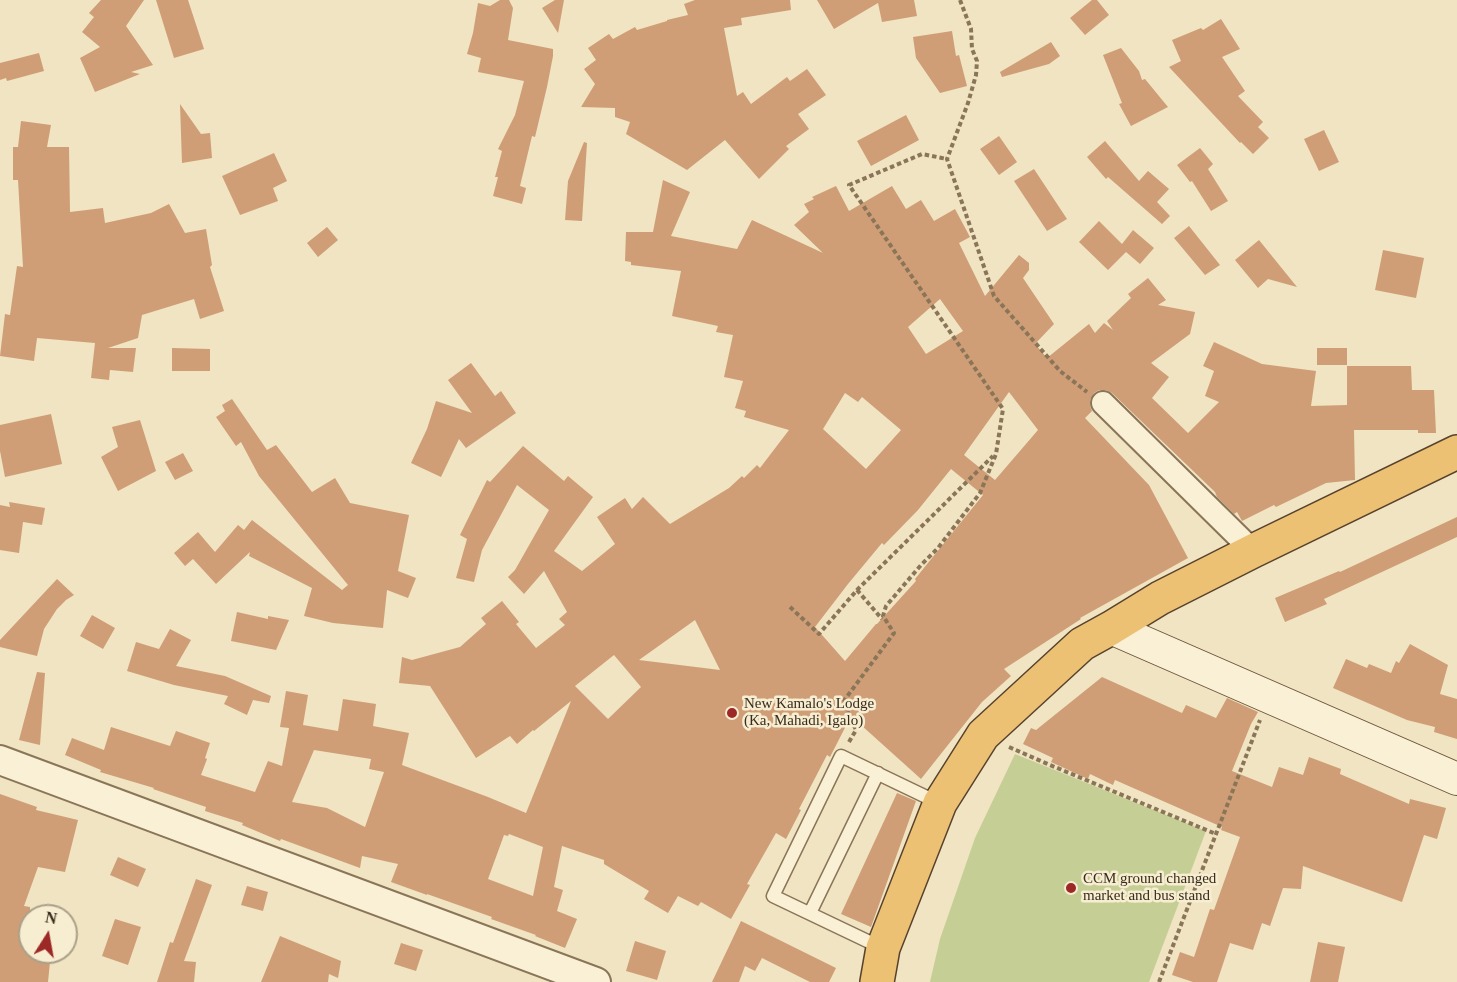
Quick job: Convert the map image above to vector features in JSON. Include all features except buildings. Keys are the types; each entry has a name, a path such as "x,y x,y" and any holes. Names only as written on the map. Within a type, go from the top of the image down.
{"highway":[{"path":"877,982 883,948 940,803 983,735 1083,644 1160,598 1457,452"}],"main road":[{"path":"1111,628 1457,779"}],"street":[{"path":"1103,403 1253,551"},
{"path":"0,760 596,982"}],"lane":[{"path":"883,948 773,896 841,756 940,803"},
{"path":"810,912 878,773"}],"path":[{"path":"960,0 971,29 976,75 947,159 994,296 1060,371 1103,403"},
{"path":"894,633 883,616 886,606 938,548 980,493 996,454 1003,409 849,185 922,154 947,159"},
{"path":"790,606 819,634 857,590 996,454"},
{"path":"857,590 894,633"},
{"path":"841,756 856,730 843,702 894,633"},
{"path":"1159,982 1269,697"},
{"path":"983,735 1216,834"}],"green space":[{"name":"CCM ground changed market and bus stand","path":"1015,754 1206,831 1149,982 930,982 940,939 975,838"}],"place":[{"name":"New Kamalo's Lodge (Ka, Mahadi, Igalo)","path":"732,713"},
{"name":"CCM ground changed market and bus stand","path":"1071,888"}]}
